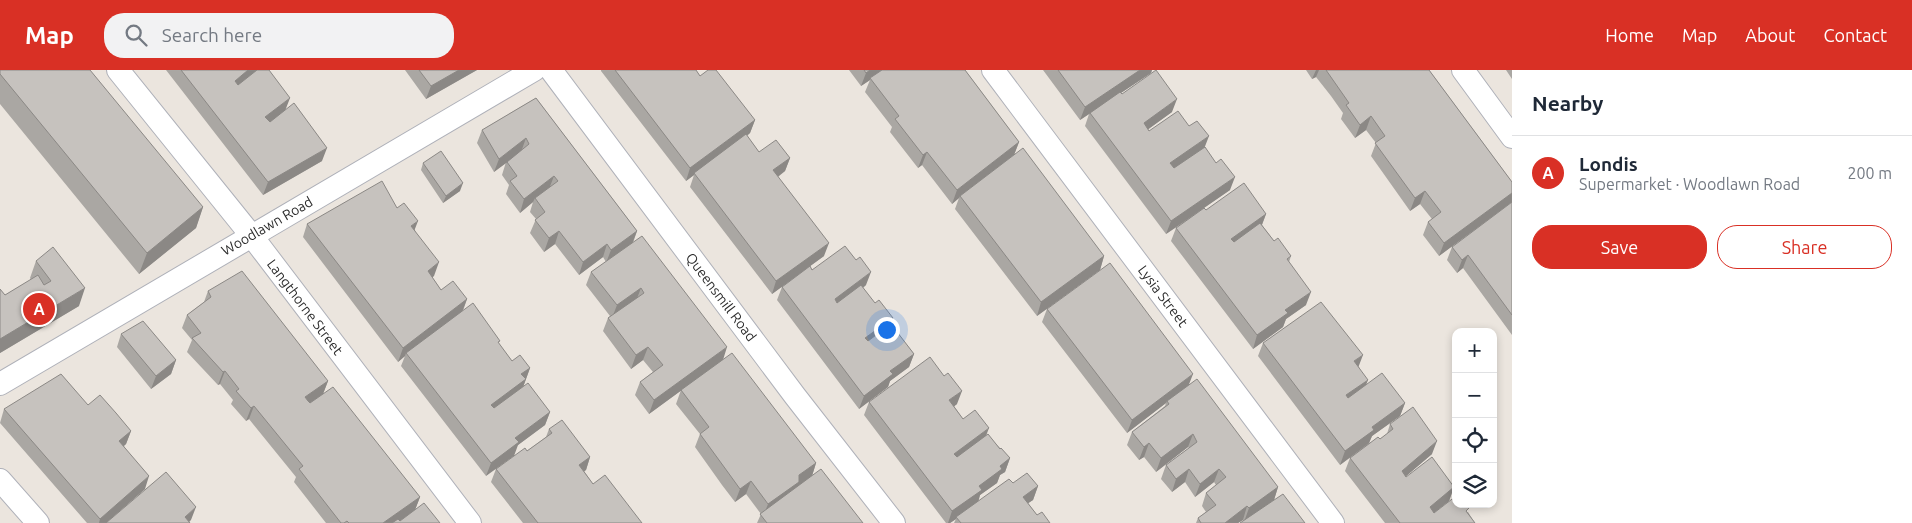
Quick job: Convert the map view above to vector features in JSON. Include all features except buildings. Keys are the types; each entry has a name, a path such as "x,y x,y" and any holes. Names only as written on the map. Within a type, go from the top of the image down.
{"street":[{"name":"Langthorne Street","path":"118,70 251,236 470,523"},
{"name":"Woodlawn Road","path":"0,384 534,70"},
{"name":"Queensmill Road","path":"550,70 894,523"},
{"name":"Lysia Street","path":"992,70 1333,523"},
{"path":"1463,70 1512,137"},
{"path":"0,480 38,523"}],"place":[{"name":"Londis","path":"39,309"}]}
